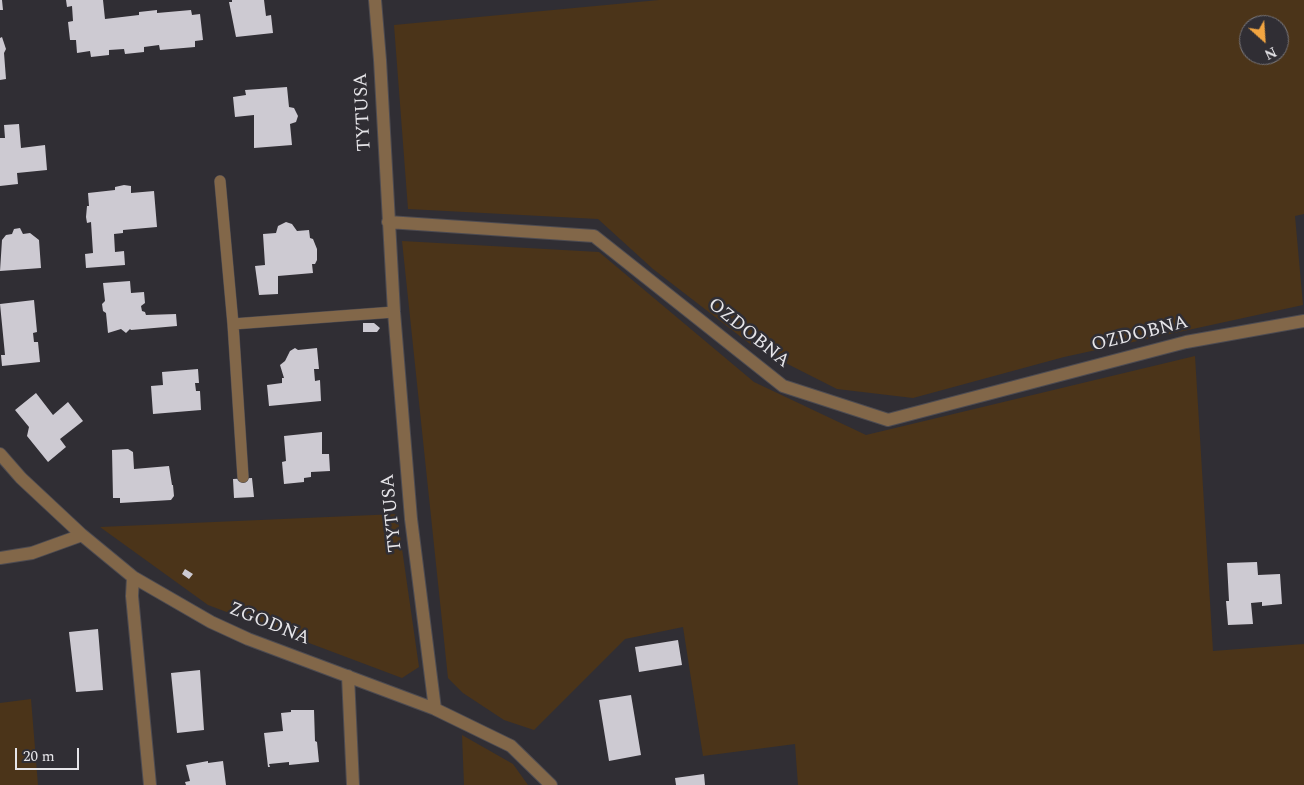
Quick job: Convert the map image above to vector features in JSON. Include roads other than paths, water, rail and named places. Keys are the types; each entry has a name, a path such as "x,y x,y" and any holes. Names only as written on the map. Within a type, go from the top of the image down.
{"street":[{"name":"TYTUSA","path":"375,0 394,312 411,519 435,710"},
{"name":"OZDOBNA","path":"388,222 594,236 783,386 888,420 1186,342 1304,321"},
{"name":"ZGODNA","path":"0,454 21,478 82,535 132,576 211,622 248,640 435,710 512,746 551,785"},
{"path":"0,558 32,553 82,535"},
{"path":"132,576 132,596 150,785"},
{"path":"348,676 353,785"}],"lane":[{"path":"220,181 233,324 243,477"},
{"path":"233,324 394,312"}]}
